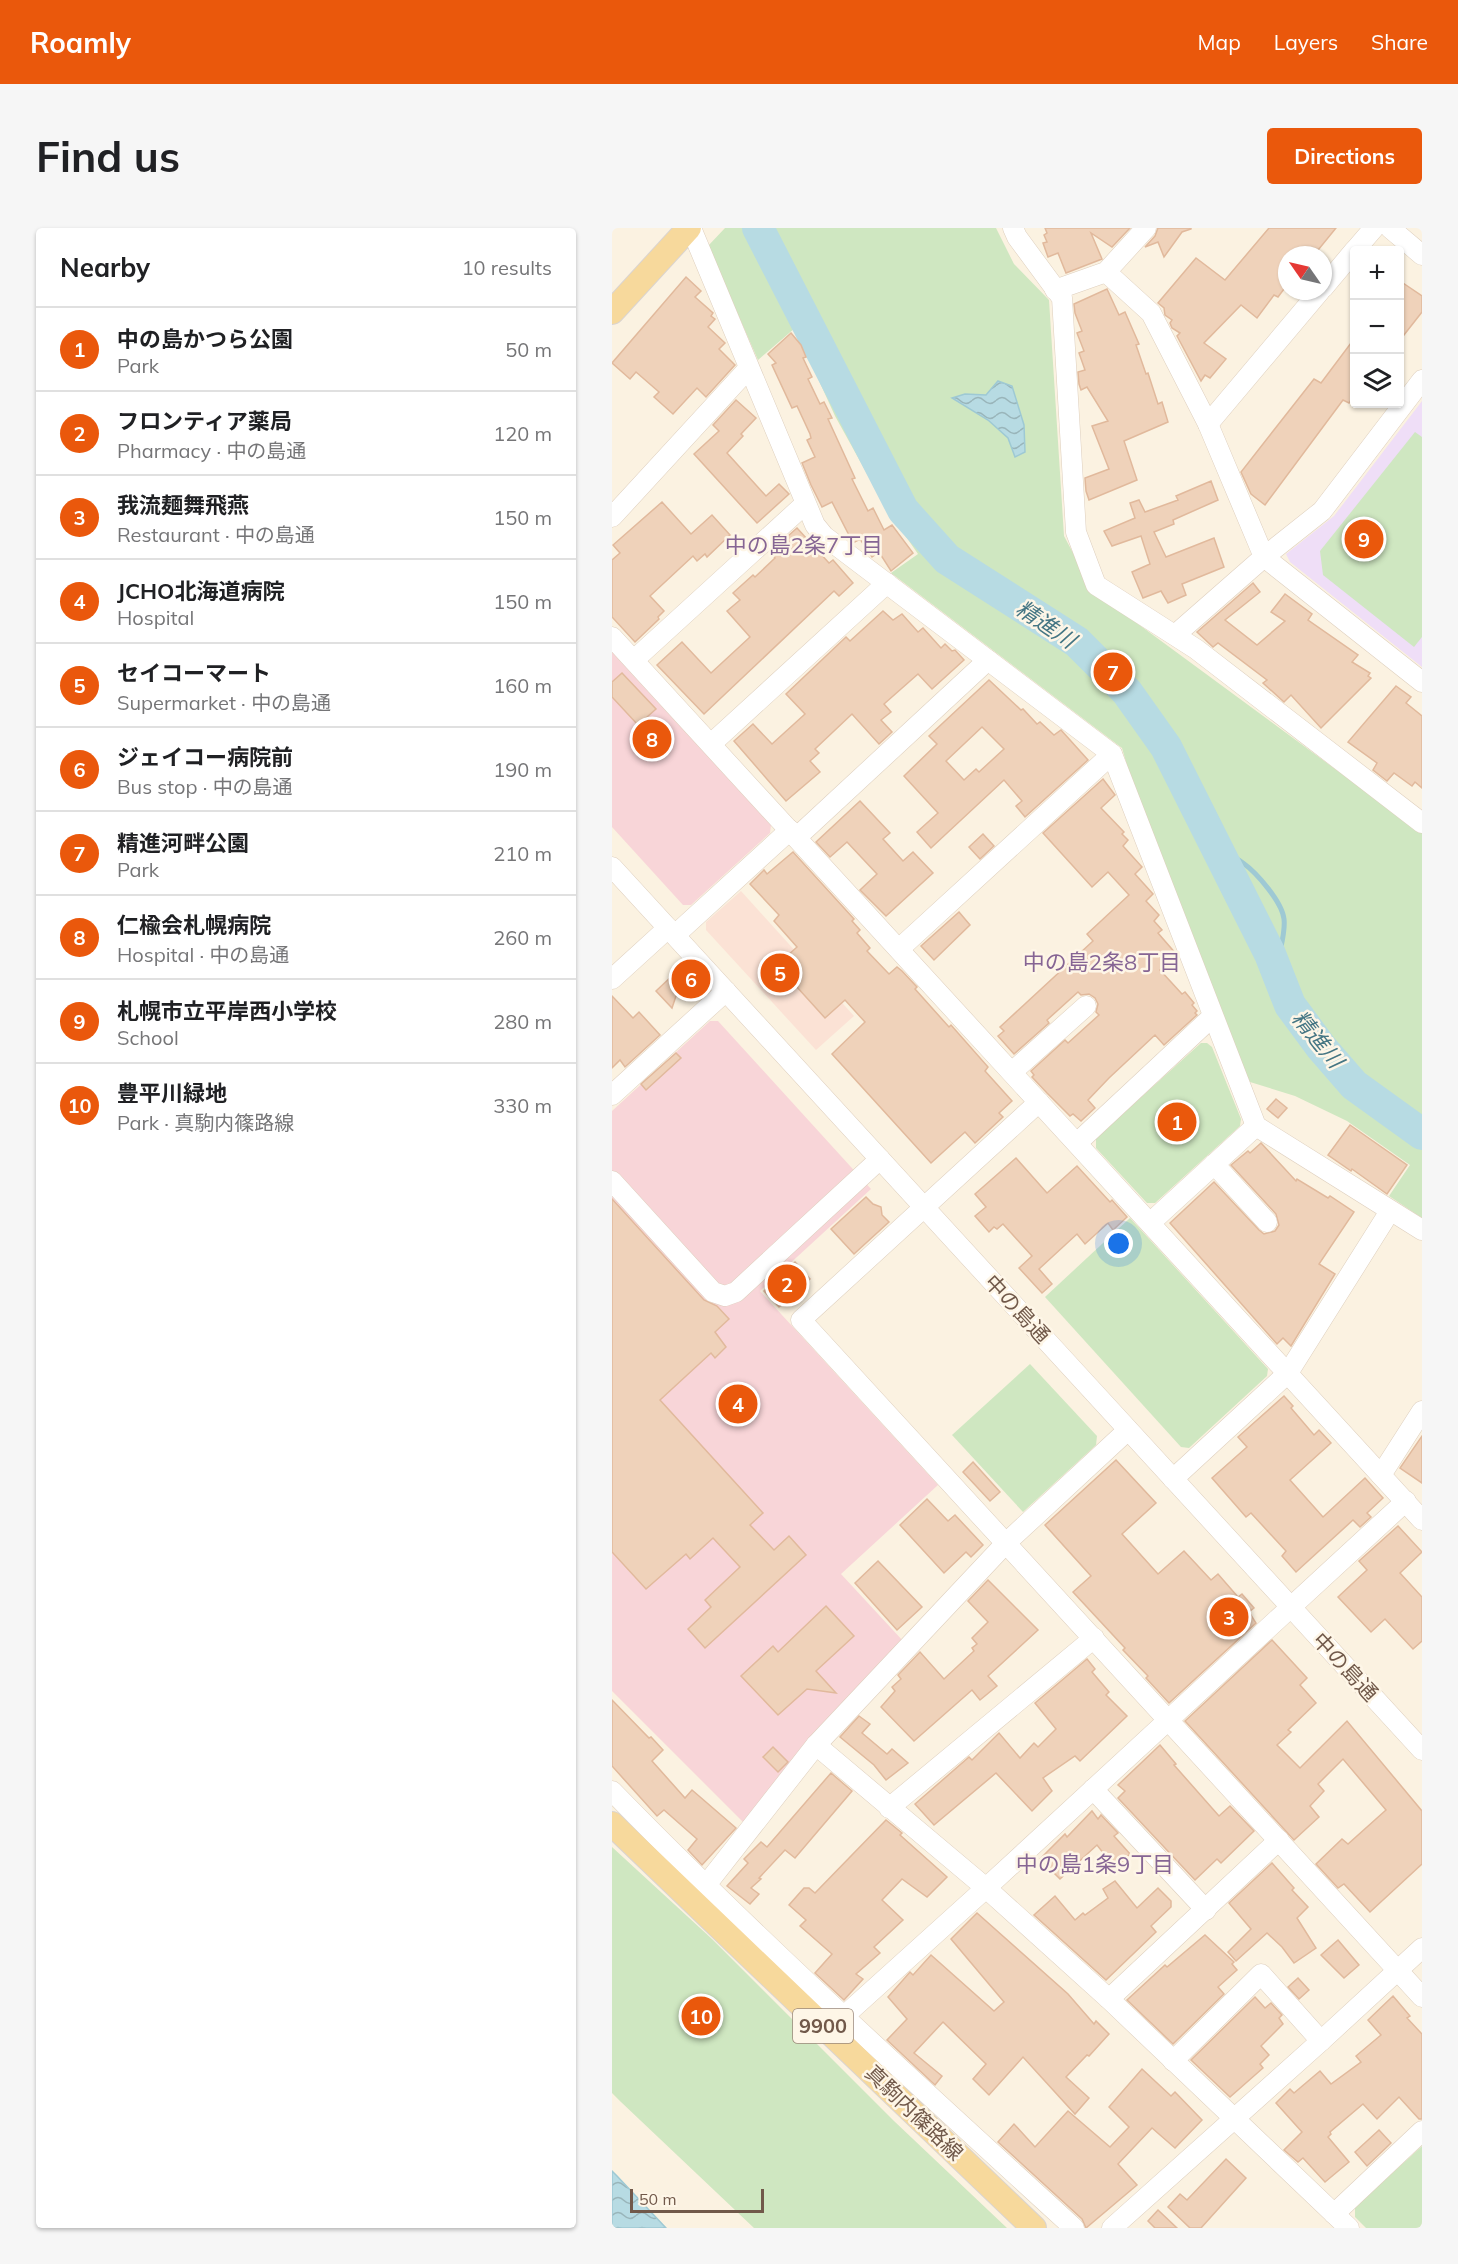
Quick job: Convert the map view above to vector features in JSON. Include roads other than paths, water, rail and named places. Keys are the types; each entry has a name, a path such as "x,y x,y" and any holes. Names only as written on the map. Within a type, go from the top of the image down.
{"main road":[{"path":"612,312 690,228"},
{"name":"真駒内篠路線","path":"612,1824 1034,2228"}],"street":[{"path":"690,228 804,504 815,525 824,536 1112,754 1256,1126 1422,1230"},
{"path":"1013,228 1017,237 1062,298 1076,532 1096,585 1175,635 1422,823"},
{"path":"1055,290 1106,272 1146,228"},
{"path":"1359,246 1374,228"},
{"path":"1390,228 1422,255"},
{"path":"1332,278 1350,257"},
{"path":"1106,272 1151,313 1208,424 1264,557 1422,682"},
{"path":"1208,424 1313,300"},
{"path":"612,517 748,369"},
{"path":"1175,635 1322,510 1422,380"},
{"path":"634,660 804,504"},
{"path":"711,744 887,583"},
{"path":"612,636 1422,1520"},
{"path":"612,979 793,834 988,660"},
{"path":"899,949 1112,754"},
{"name":"中の島通","path":"612,867 1422,1750"},
{"path":"612,1095 726,991"},
{"path":"1012,1072 1086,1006"},
{"path":"1077,1143 1212,1017"},
{"path":"1039,1102 801,1320 1422,1997"},
{"path":"1150,1223 1256,1126"},
{"path":"612,1181 713,1292 725,1296 736,1292 880,1159"},
{"path":"1214,1164 1267,1222"},
{"path":"1173,1479 1288,1373 1390,1211"},
{"path":"1381,1475 1422,1411"},
{"path":"706,1885 816,1745 1006,1543 1128,1430"},
{"path":"843,2017 1406,1502"},
{"path":"889,1808 1094,1638"},
{"path":"816,1745 986,1888 1108,1999 1349,2228"},
{"path":"1093,1788 1206,1910"},
{"path":"612,1791 843,2017 1074,2228"},
{"path":"1108,1999 1280,1840"},
{"path":"1112,2228 1422,1948"},
{"path":"1173,2061 1261,1974 1321,2041"},
{"path":"1334,2214 1422,2131"}],"water":[{"path":"998,381 1012,386 1024,425 1025,452 1015,457 1008,438 988,420 952,398 965,394 986,395"},
{"path":"612,2171 617,2176 666,2228 612,2228"}],"waterway":[{"name":"精進川","path":"758,228 903,510 947,559 1077,642 1127,692 1166,747 1270,954 1290,1005 1321,1047 1354,1085 1422,1134"},
{"path":"1216,845 1255,874 1279,904 1284,925 1277,970"}],"place":[{"name":"札幌市立平岸西小学校","path":"1364,539"},
{"name":"精進河畔公園","path":"1113,672"},
{"name":"仁楡会札幌病院","path":"652,739"},
{"name":"セイコーマート","path":"780,973"},
{"name":"ジェイコー病院前","path":"691,979"},
{"name":"中の島かつら公園","path":"1177,1122"},
{"name":"フロンティア薬局","path":"787,1284"},
{"name":"JCHO北海道病院","path":"738,1404"},
{"name":"我流麺舞飛燕","path":"1229,1617"},
{"name":"豊平川緑地","path":"701,2016"}],"district":[{"name":"中の島2条7丁目","path":"804,545"},
{"name":"中の島2条8丁目","path":"1102,962"},
{"name":"中の島1条9丁目","path":"1095,1864"}]}
